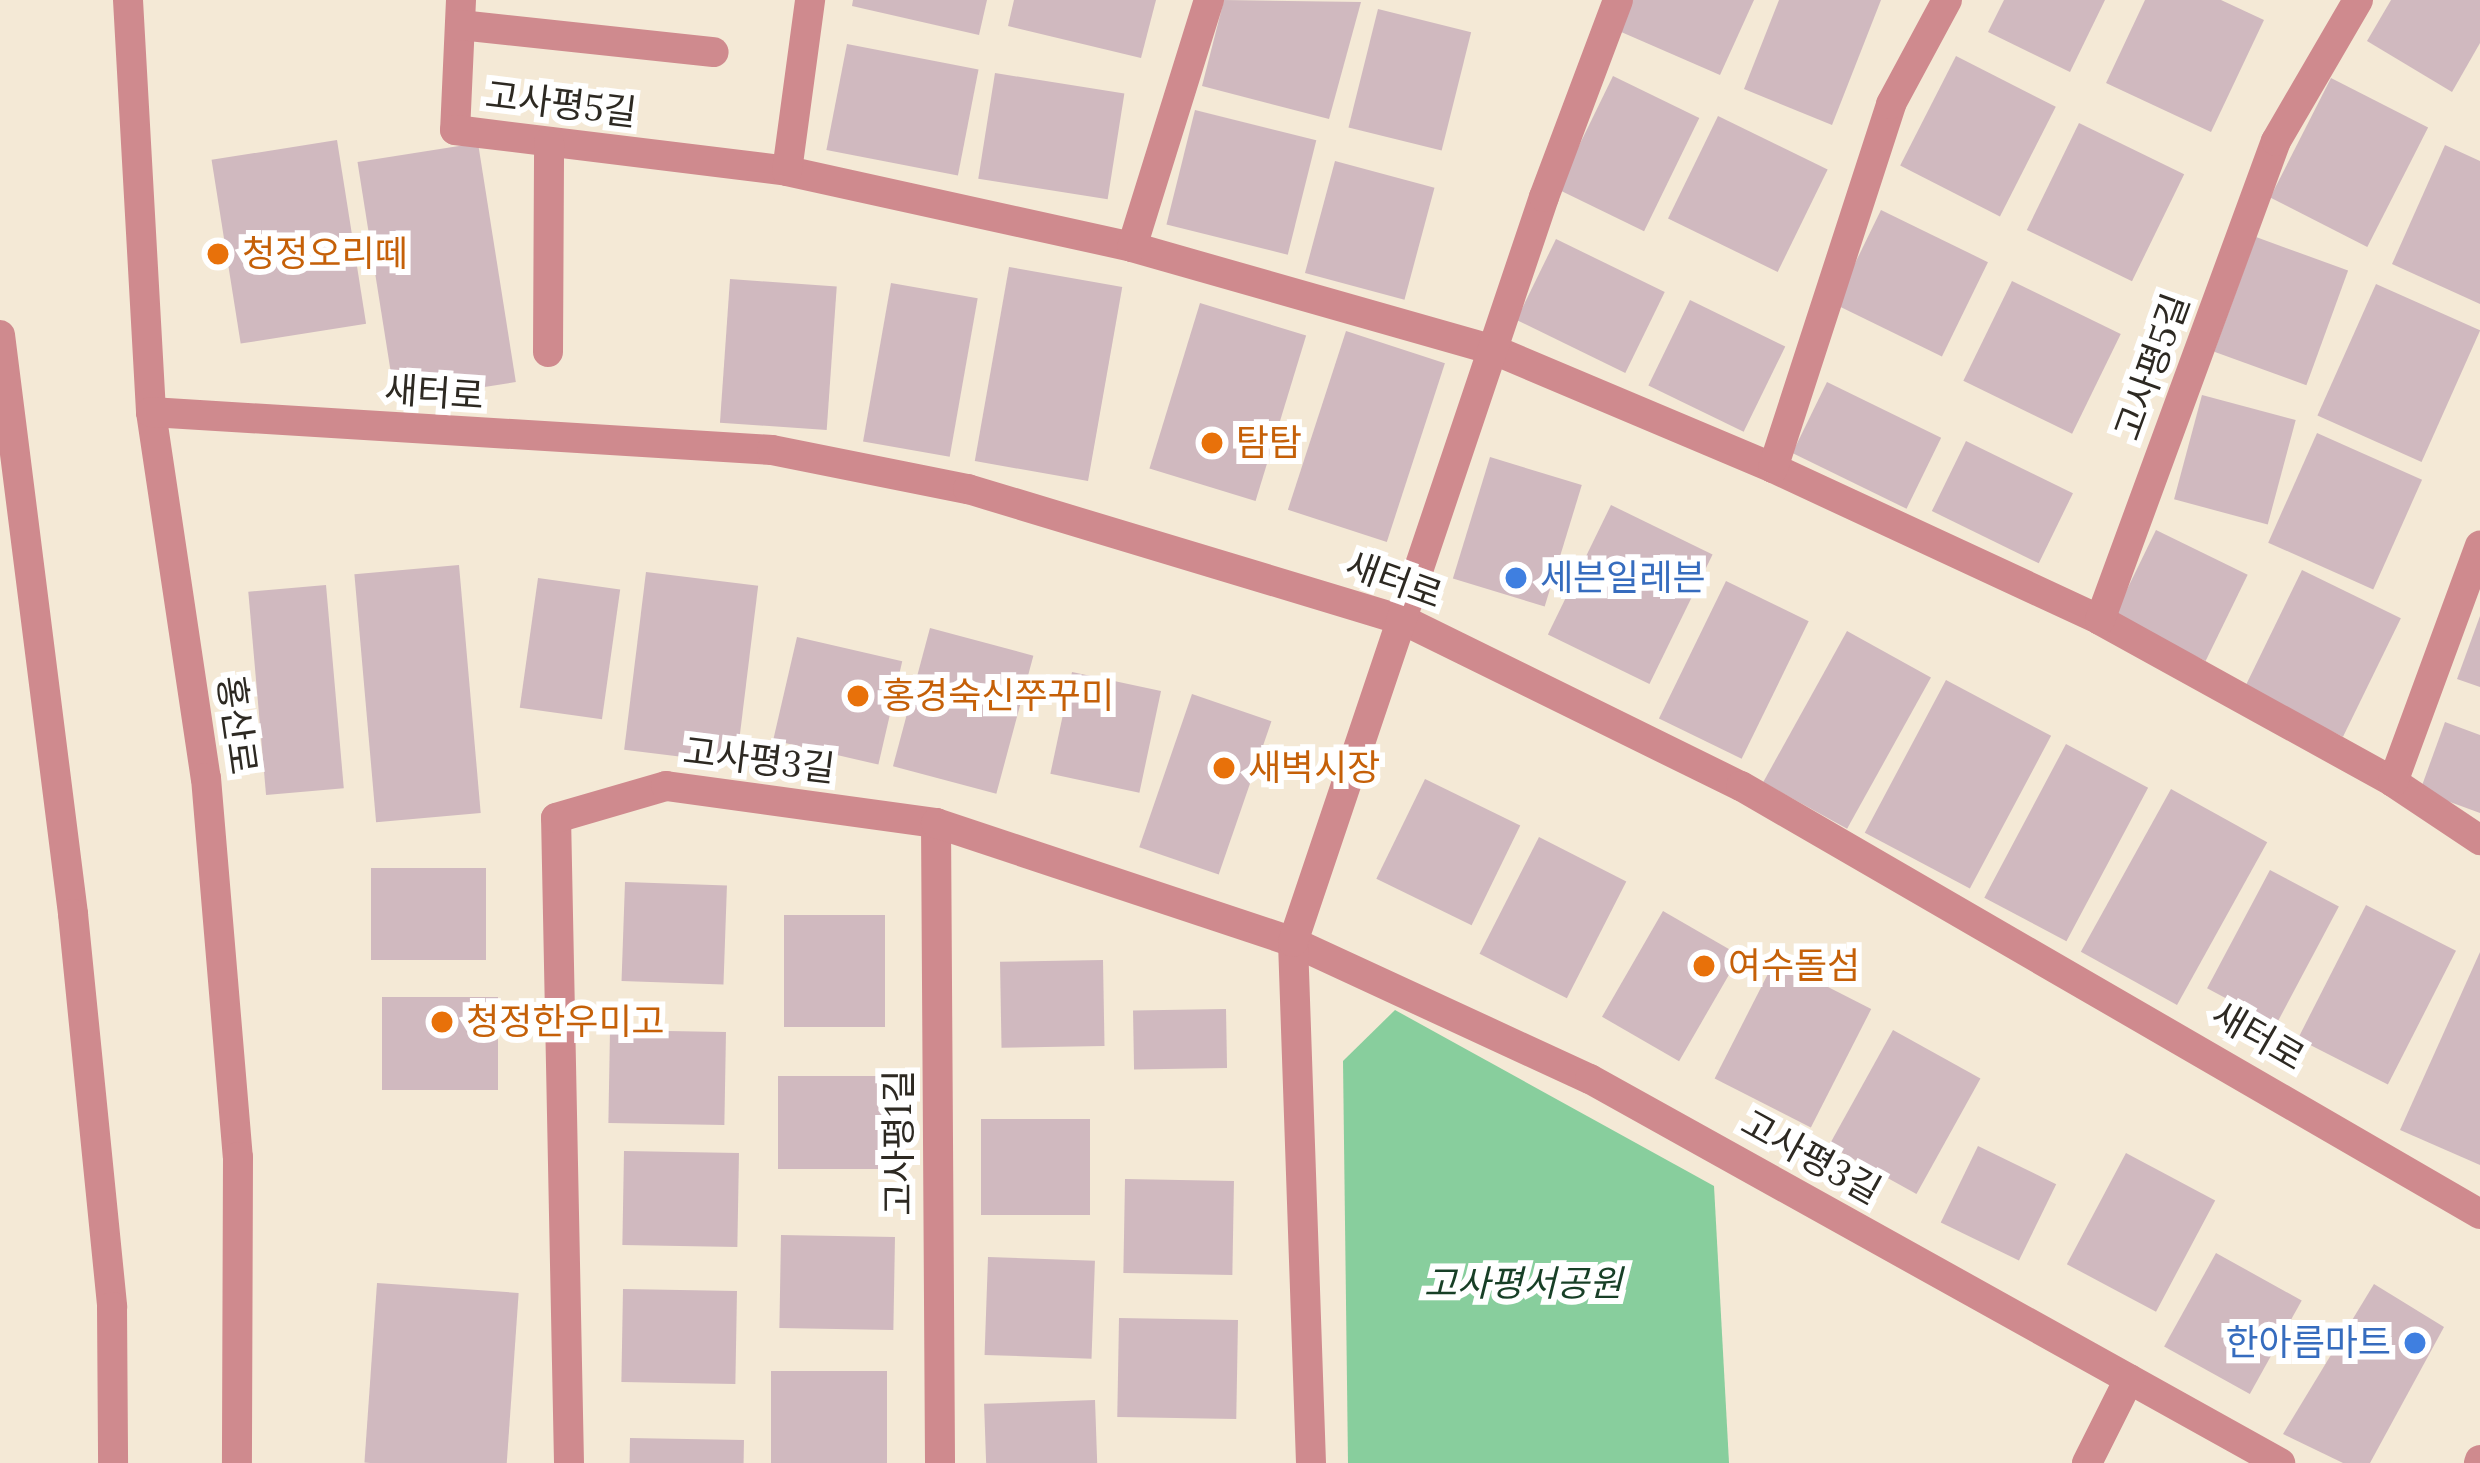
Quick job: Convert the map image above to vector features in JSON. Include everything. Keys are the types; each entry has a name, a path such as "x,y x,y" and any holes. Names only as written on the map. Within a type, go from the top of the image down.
{"street":[{"name":"홍산로","path":"128,0 152,412 206,778 238,1157 237,1463"},
{"path":"787,171 810,0"},
{"path":"1132,247 1209,0"},
{"path":"1310,1463 1294,942 1618,0"},
{"path":"1773,468 1891,104 1947,0"},
{"name":"고사평5길","path":"2100,620 2276,141 2357,0"},
{"path":"460,12 714,52"},
{"name":"고사평5길","path":"460,12 454,130 787,171 1132,247 1494,350 1773,468 2100,620 2392,782 2480,840"},
{"path":"548,352 549,142"},
{"path":"0,335 96,1145 112,1307 113,1463"},
{"name":"새터로","path":"152,412 772,450 968,489 1405,621 1741,786 2480,1214"},
{"path":"2392,782 2480,545"},
{"name":"고사평3길","path":"569,1463 556,818 666,786 936,823 1294,942 1590,1079 2280,1463"},
{"name":"고사평1길","path":"936,823 940,1463"},
{"path":"2087,1463 2129,1379"}],"green space":[{"name":"고사평서공원","path":"1395,1010 1714,1186 1729,1463 1348,1463 1343,1061"}],"building":[{"path":"853,0 987,0 979,35 852,6"},
{"path":"1014,0 1156,0 1141,58 1008,26"},
{"path":"1224,0 1361,2 1329,119 1202,86"},
{"path":"1624,0 1754,0 1720,75 1612,28"},
{"path":"1779,0 1881,0 1832,125 1744,89"},
{"path":"2004,0 2105,0 2070,72 1988,32"},
{"path":"2145,0 2221,0 2264,20 2211,132 2106,83"},
{"path":"2391,0 2480,0 2480,43 2452,92 2367,41"},
{"path":"1378,9 1471,32 1442,151 1348,127"},
{"path":"847,44 979,70 958,176 826,150"},
{"path":"1956,56 2056,107 2000,216 1900,166"},
{"path":"995,73 1124,93 1108,199 978,179"},
{"path":"1613,76 1699,118 1644,231 1558,189"},
{"path":"2331,78 2428,127 2367,247 2270,197"},
{"path":"1195,110 1316,140 1288,255 1166,224"},
{"path":"1718,116 1828,169 1778,272 1668,218"},
{"path":"2079,123 2184,174 2132,281 2027,230"},
{"path":"337,140 366,324 241,344 212,160"},
{"path":"478,143 516,382 395,401 358,162"},
{"path":"2445,145 2480,161 2480,304 2392,264"},
{"path":"1335,161 1434,188 1404,300 1305,273"},
{"path":"1881,210 1988,262 1942,357 1835,304"},
{"path":"2256,237 2348,271 2306,385 2214,352"},
{"path":"1556,239 1665,292 1625,373 1517,320"},
{"path":"1009,267 1122,287 1088,481 975,461"},
{"path":"730,279 837,286 827,430 720,423"},
{"path":"2012,281 2121,334 2072,434 1963,381"},
{"path":"891,283 978,298 950,457 863,442"},
{"path":"2376,284 2480,330 2422,462 2317,416"},
{"path":"1690,300 1785,346 1744,432 1648,385"},
{"path":"1200,303 1306,335 1256,501 1149,468"},
{"path":"1346,331 1445,363 1387,542 1288,510"},
{"path":"1827,382 1941,438 1907,509 1792,453"},
{"path":"2202,395 2296,420 2268,524 2174,499"},
{"path":"2317,433 2422,480 2373,589 2268,543"},
{"path":"1966,441 2073,493 2039,563 1932,511"},
{"path":"1490,457 1582,485 1545,607 1453,578"},
{"path":"1611,505 1713,555 1649,684 1548,634"},
{"path":"2156,530 2248,575 2206,661 2114,616"},
{"path":"459,565 481,813 376,822 354,574"},
{"path":"2302,570 2401,618 2343,737 2244,689"},
{"path":"646,572 758,586 736,763 624,750"},
{"path":"538,578 620,590 602,719 520,708"},
{"path":"1726,581 1809,621 1742,759 1659,719"},
{"path":"326,585 344,788 266,795 248,592"},
{"path":"2480,616 2480,687 2457,679"},
{"path":"930,628 1033,656 996,794 893,766"},
{"path":"1847,631 1931,678 1847,829 1763,782"},
{"path":"797,637 902,661 878,765 773,740"},
{"path":"1072,672 1161,691 1139,793 1050,774"},
{"path":"1946,680 2051,736 1970,889 1865,833"},
{"path":"1192,694 1271,721 1219,875 1139,847"},
{"path":"2445,722 2480,735 2480,813 2420,791"},
{"path":"2066,744 2148,788 2066,941 1984,898"},
{"path":"1425,779 1520,825 1472,925 1376,879"},
{"path":"2171,789 2267,842 2177,1005 2081,952"},
{"path":"1539,837 1626,881 1567,998 1480,954"},
{"path":"371,868 486,868 486,960 371,960"},
{"path":"2270,870 2339,907 2276,1025 2207,988"},
{"path":"625,882 727,886 723,984 622,981"},
{"path":"2366,905 2456,951 2388,1085 2298,1039"},
{"path":"1663,911 1740,956 1679,1061 1602,1017"},
{"path":"784,915 885,915 885,1027 784,1027"},
{"path":"2480,952 2480,1165 2400,1130"},
{"path":"1103,960 1105,1046 1002,1048 1000,962"},
{"path":"1775,960 1871,1009 1811,1128 1715,1079"},
{"path":"382,997 498,997 498,1090 382,1090"},
{"path":"1226,1009 1227,1068 1134,1070 1133,1011"},
{"path":"610,1030 726,1032 724,1125 608,1123"},
{"path":"1893,1030 1980,1078 1916,1194 1829,1145"},
{"path":"778,1076 894,1076 894,1169 778,1169"},
{"path":"981,1119 1090,1119 1090,1215 981,1215"},
{"path":"1978,1146 2056,1184 2019,1261 1941,1222"},
{"path":"624,1151 739,1153 737,1247 622,1245"},
{"path":"2126,1153 2215,1200 2156,1312 2067,1264"},
{"path":"1125,1179 1234,1181 1232,1275 1123,1273"},
{"path":"781,1235 895,1237 893,1330 779,1328"},
{"path":"2216,1253 2302,1301 2250,1394 2164,1347"},
{"path":"988,1257 1095,1261 1092,1359 985,1355"},
{"path":"377,1283 519,1293 507,1463 364,1463"},
{"path":"2374,1284 2444,1327 2370,1463 2343,1463 2283,1434"},
{"path":"623,1289 737,1291 735,1384 621,1382"},
{"path":"1119,1318 1238,1320 1236,1419 1117,1417"},
{"path":"771,1371 887,1371 887,1463 771,1463"},
{"path":"1095,1400 1097,1463 986,1463 984,1404"},
{"path":"630,1438 744,1440 744,1463 630,1463"}],"place":[{"name":"청정오리떼","path":"218,254"},
{"name":"탐탐","path":"1212,443"},
{"name":"세븐일레븐","path":"1516,578"},
{"name":"홍경숙신쭈꾸미","path":"858,696"},
{"name":"새벽시장","path":"1224,768"},
{"name":"여수돌섬","path":"1704,966"},
{"name":"청정한우미고","path":"442,1022"},
{"name":"한아름마트","path":"2415,1343"}]}
